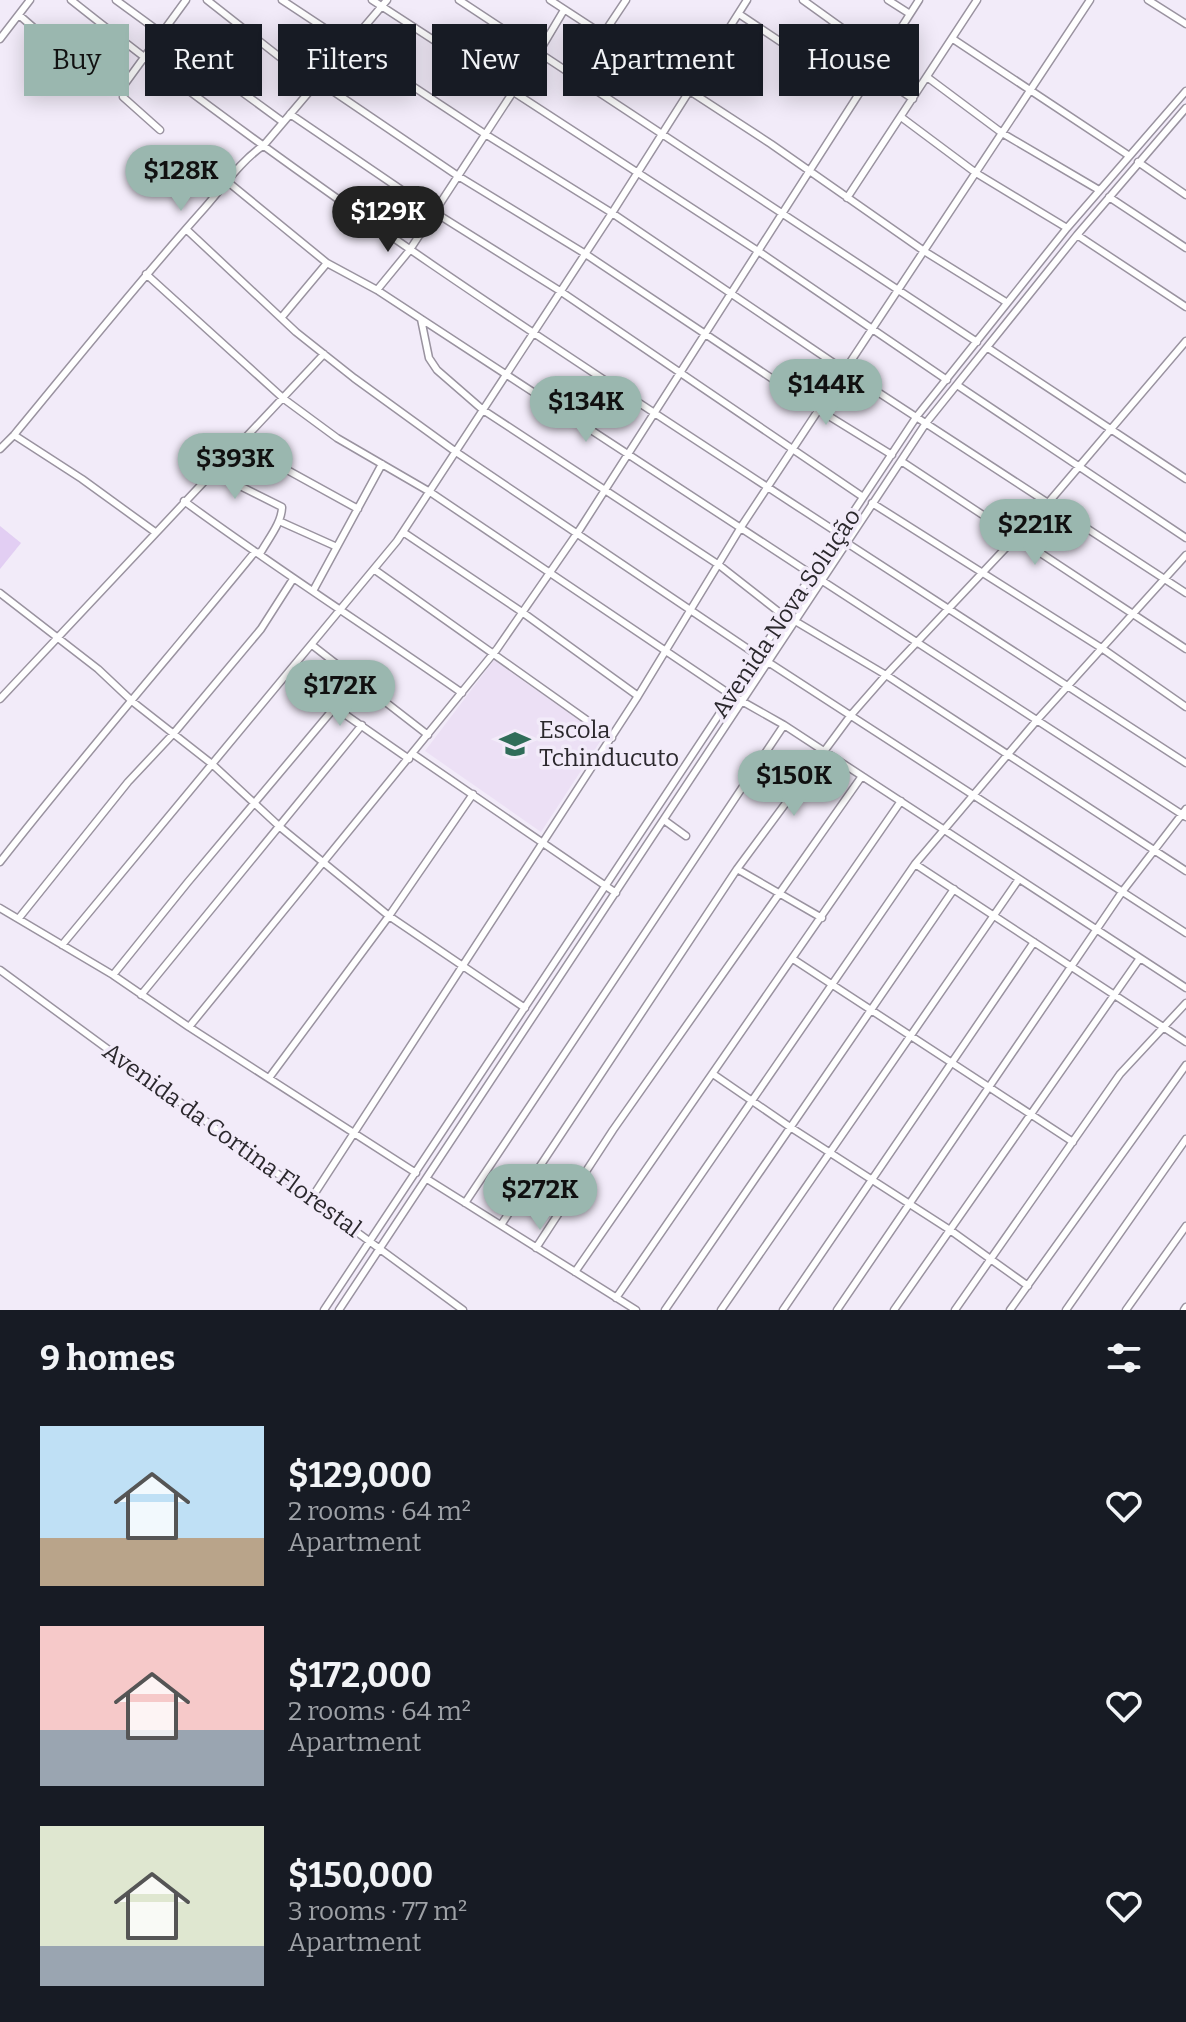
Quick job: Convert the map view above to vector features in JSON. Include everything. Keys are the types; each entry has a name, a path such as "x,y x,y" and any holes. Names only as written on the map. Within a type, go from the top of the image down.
{"street":[{"path":"0,39 30,0"},
{"path":"71,0 143,57 409,251 838,533"},
{"path":"116,0 149,24"},
{"path":"166,24 186,0"},
{"path":"207,0 278,53"},
{"path":"282,0 318,24"},
{"path":"372,0 384,3 432,36"},
{"path":"459,0 496,24"},
{"path":"610,24 626,0"},
{"path":"733,24 747,0"},
{"path":"803,0 836,24"},
{"path":"888,0 910,14"},
{"path":"903,24 919,0"},
{"path":"847,198 977,0"},
{"path":"311,1199 612,738 741,527 1090,0"},
{"path":"1148,0 1186,24"},
{"path":"555,1 584,24"},
{"path":"367,24 384,3"},
{"path":"547,39 564,10"},
{"path":"739,14 779,41"},
{"path":"19,15 65,55 114,89 124,85 145,54"},
{"path":"953,39 1128,155"},
{"path":"547,57 784,213 897,292 977,342"},
{"path":"927,77 1002,133 1099,190"},
{"path":"416,89 612,213 844,370 1186,593"},
{"name":"Avenida Nova Solução","path":"324,1310 917,416 1067,228 1186,91"},
{"path":"247,96 283,122"},
{"path":"0,449 246,157 264,145 305,96"},
{"path":"337,96 892,455"},
{"path":"377,290 409,251 510,96"},
{"path":"519,96 758,251 947,380"},
{"path":"62,945 375,570 403,532 687,96"},
{"path":"695,96 924,251 1006,302"},
{"path":"189,1027 495,653 811,172 855,96"},
{"path":"909,96 913,99"},
{"path":"123,97 160,130"},
{"name":"Avenida Nova Solução","path":"339,1310 926,423 1077,235 1186,108"},
{"path":"290,114 434,212 560,291 863,497"},
{"path":"901,117 976,173 1067,228"},
{"path":"1138,162 1186,195"},
{"path":"228,182 327,263 377,290 811,574"},
{"path":"1109,197 1186,248"},
{"path":"186,229 324,354 456,452 757,655"},
{"path":"1077,235 1186,307"},
{"path":"281,318 327,263"},
{"path":"146,274 284,399 337,438 430,492 731,695 784,725 1186,988"},
{"path":"421,319 429,358 437,370 483,410 719,565 784,616"},
{"path":"501,1225 737,869 851,715 1048,503 1186,341"},
{"path":"988,348 1186,479"},
{"path":"0,699 324,354"},
{"path":"957,385 1186,538"},
{"path":"14,435 155,532"},
{"path":"240,444 358,509"},
{"path":"901,461 1186,649"},
{"path":"313,591 382,464"},
{"path":"0,862 51,796 133,702 254,553 261,552 279,521 282,507 212,472"},
{"path":"184,501 254,553 342,609 462,693"},
{"path":"872,503 1103,649 1186,707"},
{"path":"279,521 337,547"},
{"path":"403,532 522,612 638,696"},
{"path":"847,543 1186,763"},
{"path":"616,1298 915,864 1037,720 1186,555"},
{"path":"375,570 612,738"},
{"path":"19,918 128,782 174,733 261,629 293,579"},
{"path":"821,580 1185,813 1122,892 837,1310"},
{"path":"0,593 212,764 280,827 389,916 525,1008"},
{"path":"795,621 886,675 1186,871"},
{"path":"312,645 428,735"},
{"path":"768,662 1186,933"},
{"path":"287,674 473,794 616,893"},
{"path":"113,975 335,707"},
{"path":"141,995 362,725"},
{"path":"465,1203 784,725"},
{"path":"536,1248 613,1130 862,776"},
{"path":"269,1078 389,916 473,794"},
{"path":"575,1272 901,801"},
{"path":"664,820 686,836"},
{"path":"915,864 1186,1042"},
{"path":"737,869 822,918"},
{"path":"721,1310 1019,879"},
{"path":"665,1310 954,889"},
{"path":"0,908 113,975 416,1173"},
{"path":"783,1310 1034,942"},
{"path":"894,1310 1140,958"},
{"path":"793,959 1073,1142"},
{"name":"Avenida da Cortina Florestal","path":"0,970 463,1310"},
{"path":"955,1310 1120,1074 1186,1003"},
{"path":"1010,1310 1186,1065"},
{"path":"713,1074 909,1206 950,1230 1028,1286"},
{"path":"1066,1310 1186,1139"},
{"path":"427,1179 636,1310"},
{"path":"1126,1310 1186,1226"}],"shaded area":[{"path":"0,526 21,543 0,569"},
{"name":"Escola Tchinducuto","path":"494,660 603,737 541,832 425,751"}],"place":[{"name":"Escola Tchinducuto","path":"515,744"}]}
